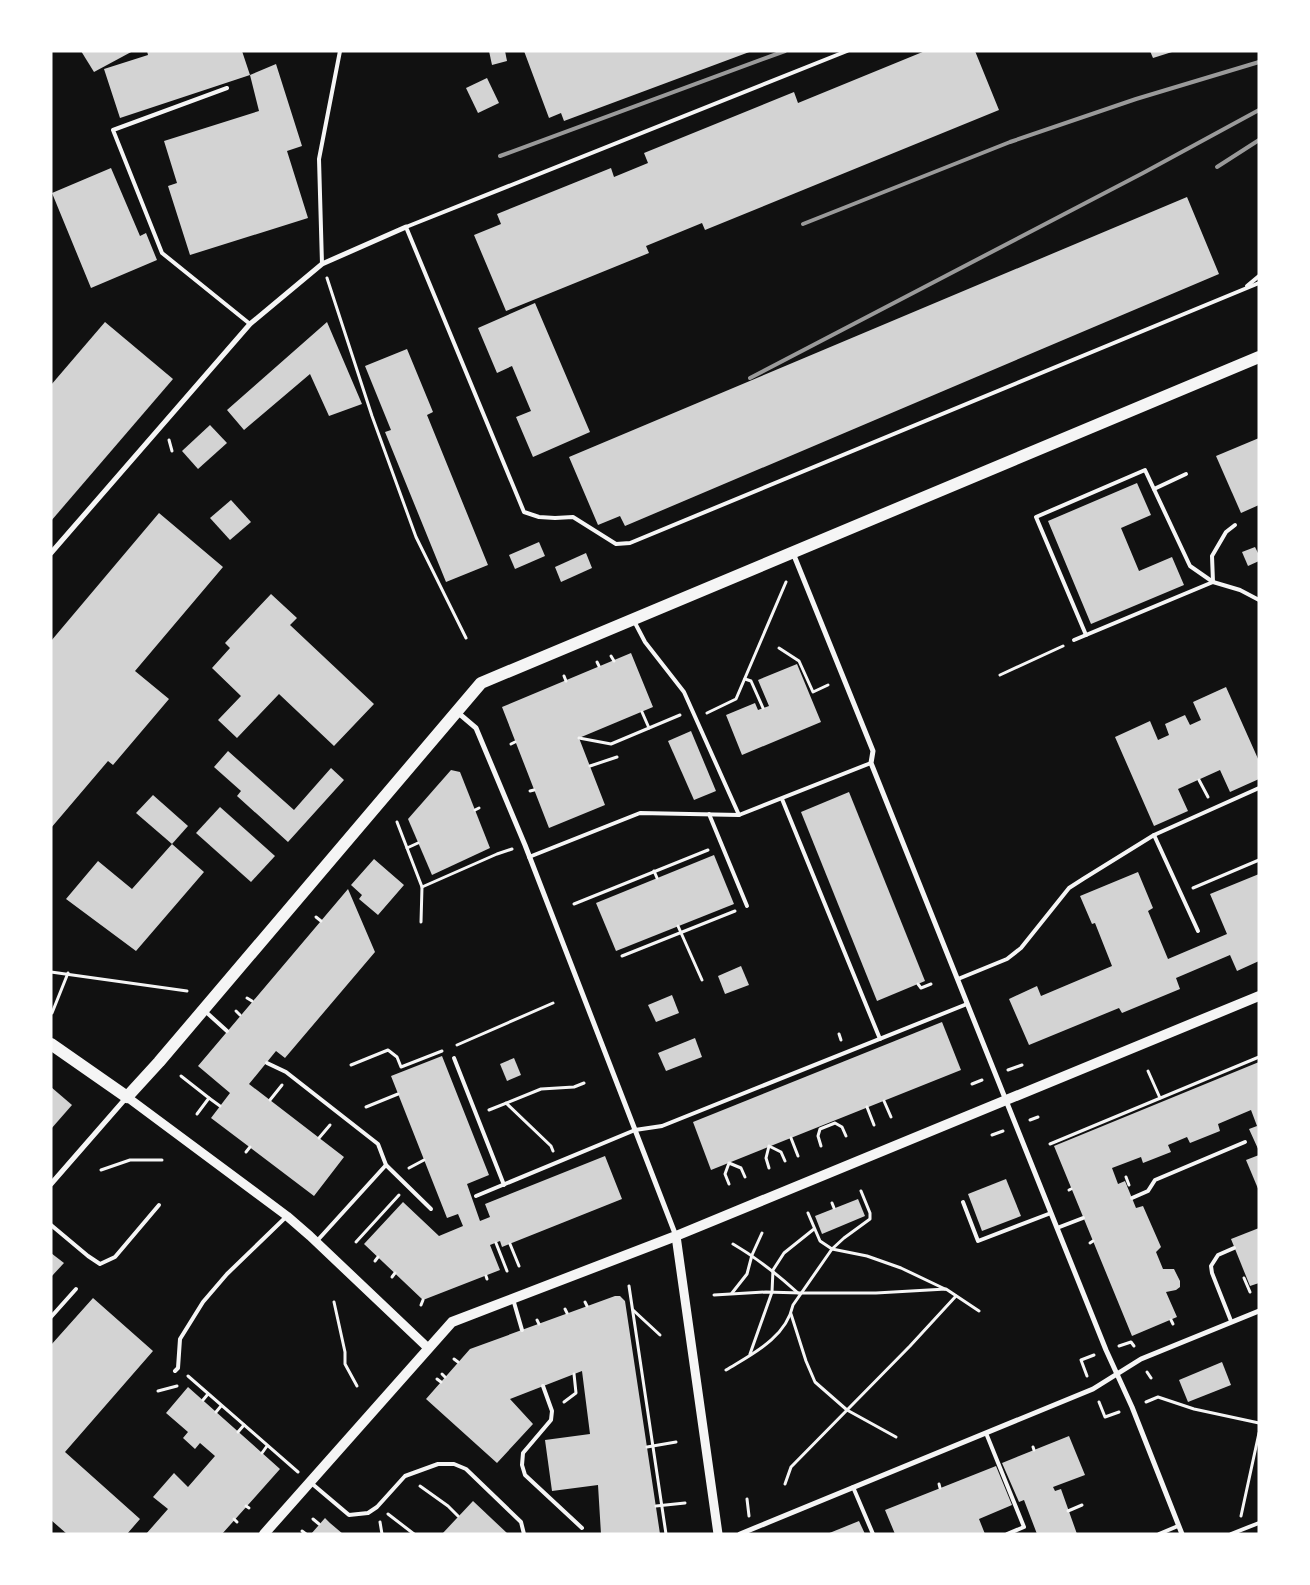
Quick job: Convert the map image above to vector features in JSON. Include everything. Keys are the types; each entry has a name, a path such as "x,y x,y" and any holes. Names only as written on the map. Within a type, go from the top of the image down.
{"main road":[{"path":"51,1044 127,1097 159,1062 202,1009 481,683 1259,357"},
{"path":"264,1534 452,1322 676,1236 1259,996"}],"street":[{"path":"51,553 250,324 322,264 406,227"},
{"path":"793,552 873,751 871,763 1106,1350 1118,1374 1182,1534"},
{"path":"456,711 476,728 529,857 676,1236 718,1534"},
{"path":"51,1184 127,1097 287,1216 428,1348"},
{"path":"740,1534 1093,1389 1141,1360 1259,1310"}],"lane":[{"path":"322,264 319,159 340,51"},
{"path":"848,51 406,227 524,512 538,517 573,517 616,544 630,543 1259,283"},
{"path":"227,88 113,130 162,254 250,324"},
{"path":"1244,289 1259,276"},
{"path":"1086,635 1036,517 1145,470 1190,566 1213,582 1240,590 1259,600"},
{"path":"1154,489 1186,474"},
{"path":"1213,582 1212,556 1226,532 1235,525"},
{"path":"1074,640 1213,582"},
{"path":"634,619 645,642 684,692 739,816"},
{"path":"529,857 640,813 739,816 871,763"},
{"path":"958,979 1007,959 1020,948 1070,888 1154,835 1259,788"},
{"path":"782,799 880,1039"},
{"path":"709,814 747,906"},
{"path":"1154,835 1198,932"},
{"path":"476,1196 635,1130 662,1126 967,1004"},
{"path":"202,1009 227,1030"},
{"path":"454,1058 504,1185"},
{"path":"267,1063 286,1072 378,1144 386,1164 431,1209"},
{"path":"1132,1198 1148,1191 1155,1180 1245,1142"},
{"path":"316,1242 386,1164"},
{"path":"963,1202 978,1241 1051,1213"},
{"path":"51,1225 100,1264 115,1257 159,1205"},
{"path":"177,1369 180,1339 203,1302 226,1274 264,1240 287,1216"},
{"path":"1057,1228 1083,1218"},
{"path":"1231,1322 1211,1266 1218,1256 1234,1248"},
{"path":"51,1317 76,1289"},
{"path":"513,1299 522,1330"},
{"path":"543,1386 552,1411 551,1420 523,1452 522,1464 526,1475 582,1528"},
{"path":"986,1433 1024,1527 1007,1534"},
{"path":"310,1482 349,1515 368,1513 377,1507 405,1476 438,1464 454,1464 466,1469 521,1522 524,1534"},
{"path":"853,1487 872,1534"},
{"path":"1231,1534 1259,1523"},
{"path":"1159,1534 1178,1526"}],"path":[{"path":"322,264 372,416 416,537 466,638"},
{"path":"696,718 736,699 786,582"},
{"path":"1000,675 1074,640"},
{"path":"779,648 799,660 813,692 828,685"},
{"path":"611,656 614,661"},
{"path":"597,662 599,666"},
{"path":"564,676 566,680"},
{"path":"745,679 751,681 763,708"},
{"path":"642,712 649,728"},
{"path":"578,738 611,744 667,721"},
{"path":"589,734 591,740"},
{"path":"590,766 617,757"},
{"path":"396,822 422,887 421,922"},
{"path":"406,848 418,843"},
{"path":"574,904 721,844"},
{"path":"422,887 497,854"},
{"path":"1180,893 1259,860"},
{"path":"654,871 657,878"},
{"path":"622,956 747,906"},
{"path":"316,916 321,921"},
{"path":"678,926 702,980"},
{"path":"51,972 187,991"},
{"path":"52,1013 68,973"},
{"path":"918,984 921,988 932,984"},
{"path":"247,998 252,1001"},
{"path":"456,1045 553,1003"},
{"path":"236,1011 240,1015"},
{"path":"351,1065 388,1050 397,1058 401,1067 448,1049"},
{"path":"1050,1144 1143,1108 1160,1098 1166,1098 1259,1057"},
{"path":"1148,1071 1160,1098"},
{"path":"181,1076 220,1106"},
{"path":"477,1115 541,1089 574,1086 584,1083"},
{"path":"366,1107 398,1094"},
{"path":"197,1114 209,1098"},
{"path":"884,1101 891,1117"},
{"path":"506,1103 551,1146"},
{"path":"867,1107 874,1124"},
{"path":"822,1146 818,1136 820,1129 833,1122 842,1127 846,1136"},
{"path":"791,1138 798,1156"},
{"path":"769,1168 766,1158 769,1146 781,1152 785,1161"},
{"path":"246,1152 250,1147"},
{"path":"101,1170 130,1160 162,1160"},
{"path":"729,1184 725,1174 729,1162 741,1168 745,1178"},
{"path":"356,1242 408,1186"},
{"path":"726,1370 773,1340 791,1314 793,1305 800,1293 832,1249 870,1219 870,1213 861,1191"},
{"path":"832,1203 834,1208"},
{"path":"808,1213 820,1241 832,1249 867,1256 901,1268 946,1289 979,1311"},
{"path":"750,1355 772,1292 772,1270 784,1253 814,1229"},
{"path":"732,1294 747,1274 752,1255 762,1233"},
{"path":"496,1243 507,1271"},
{"path":"510,1244 519,1266"},
{"path":"733,1244 752,1255 800,1293"},
{"path":"375,1260 378,1257"},
{"path":"392,1277 395,1273"},
{"path":"1244,1278 1250,1292"},
{"path":"629,1286 666,1534"},
{"path":"714,1295 772,1292 876,1293 946,1289"},
{"path":"784,1484 791,1467 956,1296"},
{"path":"421,1304 423,1300"},
{"path":"334,1302 345,1352 345,1364 357,1386"},
{"path":"632,1309 660,1335"},
{"path":"791,1314 815,1382 847,1410 896,1437"},
{"path":"1171,1320 1173,1324"},
{"path":"177,1369 310,1482"},
{"path":"552,1411 576,1392 574,1374"},
{"path":"203,1400 208,1394"},
{"path":"1158,1397 1194,1409 1259,1423"},
{"path":"216,1412 221,1406"},
{"path":"238,1432 244,1425"},
{"path":"1237,1531 1259,1433"},
{"path":"647,1447 676,1442"},
{"path":"262,1453 268,1446"},
{"path":"405,1476 448,1506 458,1516"},
{"path":"656,1506 685,1503"},
{"path":"1068,1511 1082,1505"},
{"path":"377,1507 414,1534"},
{"path":"313,1519 319,1524"}],"building":[{"path":"81,51 133,51 94,72"},
{"path":"147,51 242,51 250,75 120,118 104,69 148,55"},
{"path":"489,51 505,51 507,61 492,65"},
{"path":"524,51 752,51 564,121 561,113 549,118"},
{"path":"925,51 975,51 999,110 705,230 702,223 646,246 649,253 506,311 474,235 501,224 497,214 611,168 614,177 648,163 644,153 794,92 798,103"},
{"path":"1150,51 1172,51 1172,52 1153,58"},
{"path":"276,64 302,146 287,151 308,218 190,255 168,186 177,183 164,141 259,111 250,75"},
{"path":"487,78 499,103 478,113 466,88"},
{"path":"111,168 140,236 146,233 157,260 91,288 52,193"},
{"path":"1187,197 1219,274 625,526 620,516 598,525 569,457"},
{"path":"535,303 590,432 533,457 516,417 531,411 512,366 497,373 478,328"},
{"path":"105,322 173,379 51,521 51,385"},
{"path":"327,322 362,404 329,416 310,374 244,430 227,410"},
{"path":"407,349 433,412 427,415 488,565 446,582 385,432 391,430 365,366"},
{"path":"210,425 227,443 198,469 182,451"},
{"path":"1259,438 1259,505 1241,513 1216,456"},
{"path":"1137,483 1151,515 1121,528 1139,571 1172,557 1184,585 1091,624 1048,521"},
{"path":"231,500 251,522 230,540 210,518"},
{"path":"159,513 223,567 135,671 169,699 113,765 108,761 51,828 51,641"},
{"path":"539,542 545,556 515,569 509,555"},
{"path":"1255,547 1259,555 1259,561 1248,566 1242,552"},
{"path":"586,553 592,568 561,582 555,567"},
{"path":"271,594 297,618 290,625 374,704 334,746 279,694 237,738 218,720 241,696 212,668 230,648 225,643"},
{"path":"631,653 653,707 579,738 605,805 549,828 502,707"},
{"path":"797,664 821,722 742,755 726,715 755,703 758,710 769,706 758,680"},
{"path":"1226,687 1259,761 1259,779 1230,792 1220,770 1178,789 1188,811 1154,826 1115,737 1150,721 1158,740 1169,735 1165,724 1185,715 1190,725 1201,720 1193,702"},
{"path":"691,731 716,791 694,800 668,741"},
{"path":"228,751 294,810 331,768 344,780 288,842 237,796 241,791 214,767"},
{"path":"451,770 460,772 490,848 432,875 408,819"},
{"path":"849,792 925,981 877,1001 801,812"},
{"path":"153,795 188,826 172,844 136,813"},
{"path":"220,807 275,856 251,882 196,833"},
{"path":"172,844 204,872 136,951 66,899 98,861 132,889"},
{"path":"714,855 734,904 616,951 596,903"},
{"path":"374,859 404,885 378,915 359,899 362,895 351,885"},
{"path":"1138,872 1153,908 1148,911 1168,959 1227,934 1210,894 1259,874 1259,961 1237,971 1230,955 1176,978 1180,989 1122,1013 1119,1008 1029,1045 1009,999 1037,986 1041,996 1112,966 1095,923 1092,924 1080,896"},
{"path":"348,889 375,952 285,1058 276,1051 249,1084 344,1157 314,1196 211,1118 230,1093 198,1066"},
{"path":"741,966 749,985 725,994 718,976"},
{"path":"672,995 679,1013 656,1022 648,1005"},
{"path":"942,1022 961,1070 711,1170 693,1122"},
{"path":"695,1038 702,1057 666,1071 658,1053"},
{"path":"442,1056 489,1175 467,1184 480,1221 490,1217 485,1204 605,1156 622,1199 502,1247 500,1241 490,1245 500,1270 423,1300 364,1244 403,1202 439,1236 463,1226 458,1214 447,1218 391,1076"},
{"path":"514,1058 521,1075 507,1081 500,1064"},
{"path":"1259,1062 1259,1151 1249,1129 1257,1126 1251,1110 1218,1124 1220,1131 1190,1143 1187,1137 1168,1145 1171,1152 1143,1163 1141,1157 1112,1168 1118,1184 1125,1181 1136,1208 1143,1206 1161,1247 1156,1252 1163,1269 1174,1269 1180,1281 1180,1287 1166,1292 1177,1317 1132,1336 1054,1146"},
{"path":"51,1087 72,1105 51,1129"},
{"path":"1259,1155 1259,1191 1246,1160"},
{"path":"1006,1179 1021,1216 982,1231 968,1194"},
{"path":"858,1199 865,1216 822,1234 815,1216"},
{"path":"1259,1228 1259,1283 1250,1286 1231,1239"},
{"path":"51,1253 64,1263 51,1277"},
{"path":"615,1296 620,1296 625,1301 660,1534 601,1534 598,1485 552,1491 545,1440 590,1434 582,1371 510,1399 533,1424 497,1463 426,1399 470,1349"},
{"path":"93,1298 153,1351 65,1452 140,1519 127,1534 67,1534 51,1520 51,1345"},
{"path":"1222,1362 1231,1385 1188,1402 1179,1380"},
{"path":"188,1387 280,1469 222,1534 146,1534 168,1509 153,1497 174,1473 188,1487 215,1456 200,1443 195,1449 183,1438 188,1432 166,1413"},
{"path":"1069,1436 1085,1475 1053,1487 1055,1491 1061,1489 1077,1534 1037,1534 1024,1500 1019,1502 1002,1463"},
{"path":"996,1466 1012,1505 979,1519 985,1534 895,1534 885,1510"},
{"path":"473,1501 508,1534 442,1534"},
{"path":"325,1518 330,1523 343,1534 311,1534"},
{"path":"859,1521 865,1534 827,1534"}],"railway":[{"path":"500,156 785,51"},
{"path":"803,224 1010,142 1136,99 1259,62"},
{"path":"750,378 1143,173 1259,110"},
{"path":"1217,167 1259,140"}]}
